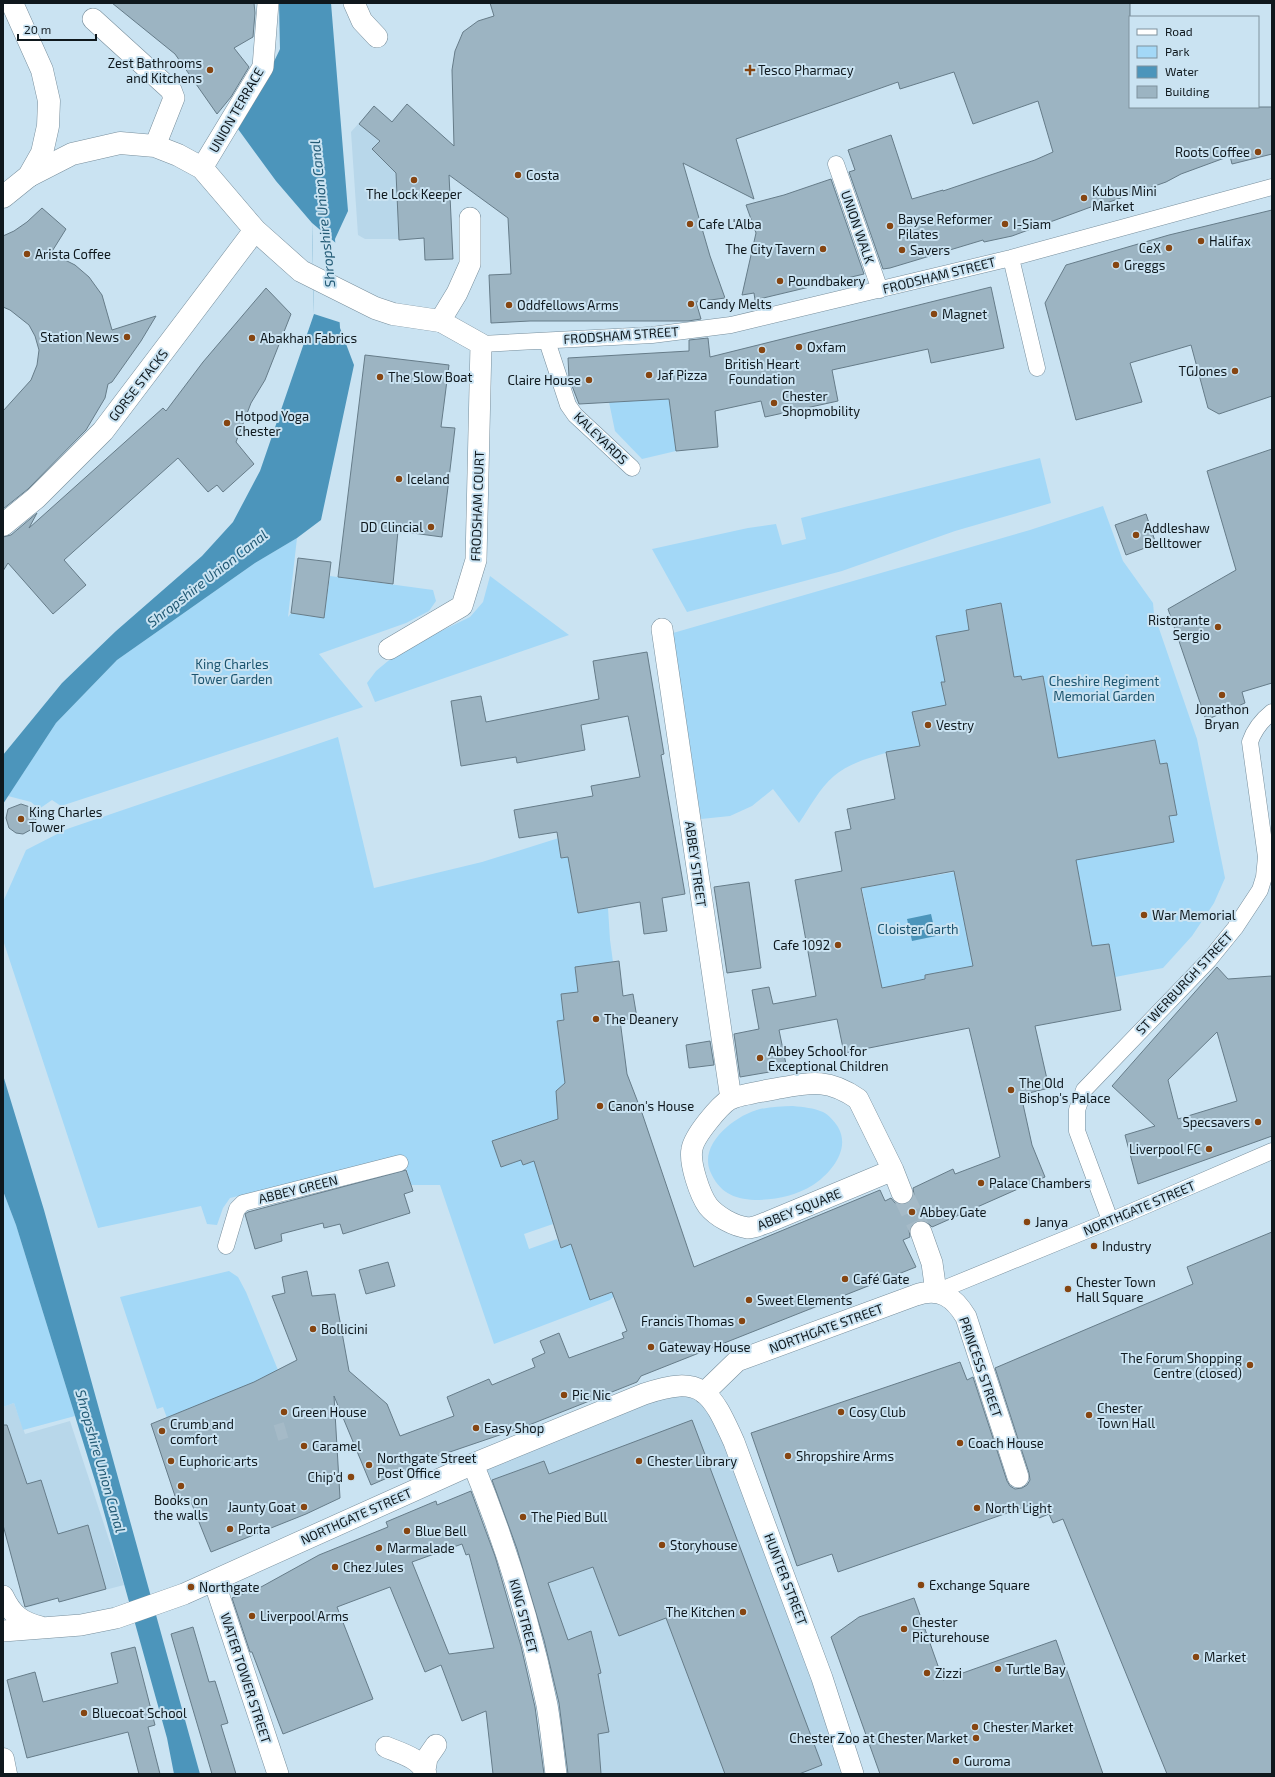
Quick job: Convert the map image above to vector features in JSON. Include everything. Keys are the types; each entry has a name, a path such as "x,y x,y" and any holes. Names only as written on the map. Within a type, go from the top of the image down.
{"main road":[{"path":"12,3 42,70 49,101 48,126 42,153 29,176"},
{"path":"3,197 29,176 72,154 120,143 155,146 178,155 202,168 255,230 301,271 375,308 393,314 440,321"},
{"name":"GORSE STACKS","path":"3,525 36,498 103,431 255,230"},
{"path":"3,1759 6,1774"}],"street":[{"name":"UNION TERRACE","path":"202,168 263,67 268,3"},
{"path":"354,3 362,21 377,37"},
{"path":"93,18 171,90 174,98 155,146"},
{"name":"UNION WALK","path":"836,164 880,290"},
{"name":"FRODSHAM STREET","path":"481,344 652,335 731,325 1011,258 1272,187"},
{"path":"470,218 470,264 457,293 440,321 481,344"},
{"name":"FRODSHAM STREET","path":"1011,258 1037,368"},
{"name":"KALEYARDS","path":"547,341 568,405 576,415 632,468"},
{"name":"FRODSHAM COURT","path":"389,649 462,606 476,560 481,344"},
{"name":"ABBEY STREET","path":"662,629 731,1099"},
{"name":"ST WERBURGH STREET","path":"1110,1220 1077,1132 1077,1110 1084,1090 1209,960 1234,928 1260,890 1264,877 1266,857 1250,742 1253,734 1261,723 1272,712"},
{"path":"731,1099 807,1083 826,1083 836,1086 858,1099 893,1170 902,1193"},
{"name":"ABBEY SQUARE","path":"731,1099 711,1118 699,1134 692,1148 692,1162 698,1185 708,1206 730,1222 749,1228 756,1226 893,1170"},
{"name":"NORTHGATE STREET","path":"3,1631 82,1625 116,1618 184,1594 473,1464 644,1394 665,1387 683,1385 704,1393 737,1361 926,1292 936,1292 1272,1151"},
{"name":"ABBEY GREEN","path":"226,1246 236,1209 243,1203 400,1163"},
{"path":"921,1232 932,1262 936,1292"},
{"name":"PRINCESS STREET","path":"936,1292 946,1296 958,1304 966,1317 1018,1477"},
{"name":"HUNTER STREET","path":"704,1393 713,1400 720,1410 734,1442 820,1671 838,1723 853,1774"},
{"name":"KING STREET","path":"473,1464 504,1544 531,1637 547,1706 556,1774"},
{"name":"WATER TOWER STREET","path":"214,1581 278,1774"},
{"path":"3,1596 9,1609 19,1618 30,1624 44,1628"},
{"path":"425,1772 427,1758 436,1745"},
{"path":"386,1747 413,1759 425,1772"}],"shaded area":[{"path":"407,104 448,140 453,259 425,260 424,239 365,239 358,235 351,132 374,106 392,121"},
{"path":"704,1393 853,1774 556,1774 547,1706 473,1464 644,1394"},
{"path":"14,1403 25,1434 70,1421 124,1585 59,1602 58,1598 30,1607 24,1604 3,1525 3,1407"}],"green space":[{"path":"669,399 676,451 642,459 615,431 609,402"},
{"path":"1040,458 1051,503 955,531 842,571 687,612 652,549 748,528 776,524 782,545 806,539 801,518"},
{"name":"Cheshire Regiment Memorial Garden","path":"1103,506 1123,561 1153,603 1154,614 1197,739 1225,878 1214,903 1192,936 1163,968 1115,977 1109,944 1092,946 1076,860 1174,841 1155,740 1058,758 1043,676 1022,680 1014,677 1001,603 966,610 969,630 945,682 941,682 953,723 913,717 917,735 927,744 878,755 843,769 829,781 815,798 799,823 773,789 752,806 730,816 701,819 673,633 1030,530"},
{"name":"King Charles Tower Garden","path":"297,538 288,617 291,613 324,618 330,576 433,590 436,601 429,611 406,623 319,654 363,707 61,806 52,800 39,809 31,802 8,796 56,723 117,660 255,563"},
{"path":"490,576 569,635 375,702 367,683 376,671 400,651 470,617 483,602"},
{"path":"338,737 374,888 482,862 562,837 559,848 561,858 573,856 574,893 578,913 608,908 613,962 575,967 578,992 561,994 564,1020 557,1022 564,1075 588,1072 588,1079 564,1084 556,1091 557,1102 563,1111 564,1117 493,1141 521,1160 523,1165 543,1157 537,1170 553,1224 524,1234 529,1249 557,1239 561,1248 605,1232 580,1269 591,1300 622,1289 610,1300 494,1344 440,1185 411,1185 403,1156 230,1198 223,1208 217,1225 207,1224 201,1206 98,1228 3,940 3,902 26,850 67,829"},
{"name":"Cloister Garth","path":"955,872 973,966 925,975 925,979 882,988 862,888"},
{"path":"781,1106 793,1106 823,1112 831,1118 838,1127 841,1135 841,1152 832,1167 813,1185 792,1195 778,1198 755,1200 740,1198 733,1196 722,1189 710,1171 708,1161 710,1150 722,1132 741,1117 751,1112"},
{"path":"3,1191 16,1225 75,1416 23,1430 14,1403 3,1407"},
{"path":"229,1271 238,1277 246,1292 278,1370 254,1383 167,1418 163,1407 157,1409 120,1297"}],"water":[{"name":"Shropshire Union Canal","path":"279,3 331,3 348,211 335,239 340,328 354,365 321,520 297,538 255,563 117,660 56,723 3,804 3,755 62,683 116,631 202,556 233,522 260,471 314,314 312,223 276,181 238,129 258,95 280,49"},
{"path":"931,914 936,936 912,941 907,919"},
{"name":"Shropshire Union Canal","path":"3,1075 44,1210 200,1774 174,1774 167,1738 97,1487 16,1225 3,1191"}],"pier":[{"path":"312,223 337,244 342,323 314,314"}],"building":[{"path":"112,3 254,3 255,13 253,37 234,48 249,67 231,97 217,114 175,54"},
{"path":"490,3 1130,3 1129,108 1272,107 1272,154 1232,164 1230,156 1181,174 1166,182 1098,206 1099,204 1012,236 984,242 983,240 883,269 849,172 855,170 848,150 891,135 912,199 943,191 1035,160 1053,152 1038,101 973,124 954,72 900,89 898,82 736,139 754,199 683,163 710,256 725,298 696,302 701,319 688,321 530,321 491,323 489,275 511,274 508,218 449,175 453,259 425,260 424,238 399,240 396,173 372,149 380,141 359,124 374,106 392,122 407,104 454,146 452,70 455,51 463,32 478,21 494,16"},
{"path":"831,179 864,274 755,300 754,293 742,295 756,233 746,205 784,195"},
{"path":"42,208 66,229 51,253 75,265 89,277 102,295 112,330 156,316 141,341 112,382 108,384 105,398 86,430 28,489 3,509 3,411 31,380 37,365 39,350 35,336 29,325 10,310 3,307 3,236 14,231 27,222"},
{"path":"1272,210 1272,396 1219,414 1208,408 1191,345 1130,363 1142,402 1076,420 1045,303 1066,265 1169,235"},
{"path":"991,287 1004,348 931,363 928,349 832,370 838,401 765,417 761,401 715,411 718,447 676,451 669,399 579,404 569,378 568,358 689,351 689,340 708,338 710,357"},
{"path":"266,288 291,314 265,380 251,403 236,442 254,464 223,492 217,485 208,492 178,458 64,560 86,585 53,614 8,563 3,571 3,537 11,535 37,513 29,528 163,408 166,411 203,362"},
{"name":"Iceland","path":"365,355 449,365 441,427 455,428 442,537 398,531 393,584 338,577"},
{"path":"1272,449 1272,683 1242,692 1245,703 1206,720 1168,609 1236,570 1207,471"},
{"name":"Addleshaw Belltower","path":"1146,514 1156,544 1126,555 1115,525"},
{"path":"298,558 331,562 324,618 291,613"},
{"path":"1001,603 1014,677 1021,676 1022,680 1043,676 1058,758 1155,740 1160,764 1167,763 1177,815 1169,816 1174,842 1076,860 1092,946 1109,944 1121,1010 1035,1026 1049,1088 1021,1095 1032,1145 1045,1177 932,1227 923,1220 912,1224 909,1230 910,1237 903,1240 916,1267 641,1376 637,1382 529,1425 438,1456 371,1485 334,1396 340,1498 306,1514 211,1552 191,1502 178,1505 151,1424 254,1382 297,1360 272,1296 285,1293 282,1277 307,1271 312,1296 335,1294 349,1371 387,1404 400,1436 454,1416 447,1397 489,1379 492,1385 535,1367 532,1359 545,1353 540,1341 559,1333 569,1358 624,1338 622,1333 627,1331 612,1292 590,1300 571,1244 561,1248 534,1161 523,1165 521,1160 501,1167 492,1141 558,1119 556,1091 565,1083 557,1021 564,1020 561,994 578,992 575,967 619,961 623,996 633,994 637,1018 620,1020 627,1074 642,1113 694,1267 880,1190 885,1201 891,1198 895,1203 900,1205 906,1204 911,1201 914,1195 913,1188 953,1169 955,1174 1000,1157 969,1028 844,1053 837,1019 779,1030 787,1069 740,1077 734,1034 759,1029 752,990 769,987 773,1004 816,996 795,880 842,871 835,832 851,829 847,809 895,799 886,752 920,746 912,712 946,705 941,682 945,682 936,636 969,630 966,610","holes":["954,871 973,966 925,975 925,979 882,988 861,888"]},
{"path":"647,652 664,754 661,755 685,894 662,898 667,931 644,934 640,902 578,913 568,857 561,858 557,832 519,838 514,810 593,796 591,786 640,777 628,716 581,725 585,750 517,763 516,757 461,766 451,701 481,696 486,722 599,699 593,661"},
{"name":"King Charles Tower","path":"21,804 30,807 36,814 36,819 32,829 23,834 16,833 9,828 6,818 8,809"},
{"path":"749,882 761,968 727,973 714,887"},
{"path":"1217,967 1228,979 1272,976 1272,1136 1138,1184 1125,1135 1155,1126 1112,1086","holes":["1217,1032 1237,1101 1178,1119 1168,1080"]},
{"path":"710,1041 714,1065 689,1068 686,1045"},
{"path":"406,1170 413,1191 404,1194 410,1213 343,1234 340,1224 324,1228 323,1223 281,1234 282,1241 255,1249 245,1214 248,1212"},
{"path":"1272,1232 1272,1774 1167,1774 1063,1519 1053,1523 1049,1514 1039,1518 1033,1504 838,1572 832,1554 797,1566 751,1433 960,1362 967,1380 973,1377 1007,1481 1010,1486 1015,1489 1022,1488 1027,1485 1030,1480 1029,1473 995,1368 1193,1284 1187,1267"},
{"path":"388,1262 395,1286 366,1294 359,1270"},
{"name":"Storyhouse","path":"692,1420 822,1765 799,1774 725,1774 666,1618 619,1636 593,1567 548,1583 568,1640 591,1631 601,1673 598,1674 609,1732 598,1734 601,1774 568,1774 559,1703 544,1640 517,1549 492,1480 544,1461 549,1474"},
{"path":"3,1425 7,1425 27,1484 41,1480 58,1534 88,1525 106,1589 59,1602 58,1598 25,1607 3,1525"},
{"path":"471,1491 495,1556 521,1646 535,1707 544,1774 493,1774 486,1711 462,1721 441,1665 425,1672 390,1587 337,1607 373,1699 283,1734 252,1652 250,1652 232,1598 261,1587 319,1555 388,1527 386,1522 436,1501 437,1505","holes":["462,1544 466,1555 469,1554 494,1648 449,1654 412,1562"]},
{"name":"Chester Market","path":"914,1598 943,1680 1056,1640 1103,1774 880,1774 831,1637 859,1617"},
{"path":"193,1627 209,1682 215,1681 228,1723 221,1725 236,1774 212,1774 183,1676 171,1634"},
{"name":"Bluecoat School","path":"135,1647 155,1725 148,1727 160,1774 139,1774 128,1732 27,1758 7,1680 35,1672 43,1702 118,1683 111,1653"}],"tunnel":[{"path":"902,1193 921,1232"},
{"path":"276,1433 286,1430"}],"place":[{"name":"Zest Bathrooms and Kitchens","path":"210,70"},
{"name":"Tesco Pharmacy","path":"750,70"},
{"name":"Roots Coffee","path":"1258,152"},
{"name":"Costa","path":"518,175"},
{"name":"The Lock Keeper","path":"414,180"},
{"name":"Kubus Mini Market","path":"1084,198"},
{"name":"Cafe L'Alba","path":"690,224"},
{"name":"I-Siam","path":"1005,224"},
{"name":"Bayse Reformer Pilates","path":"890,226"},
{"name":"Halifax","path":"1201,241"},
{"name":"CeX","path":"1169,248"},
{"name":"The City Tavern","path":"823,249"},
{"name":"Savers","path":"902,250"},
{"name":"Arista Coffee","path":"27,254"},
{"name":"Greggs","path":"1116,265"},
{"name":"Poundbakery","path":"780,281"},
{"name":"Candy Melts","path":"691,304"},
{"name":"Oddfellows Arms","path":"509,305"},
{"name":"Magnet","path":"934,314"},
{"name":"Station News","path":"127,337"},
{"name":"Abakhan Fabrics","path":"252,338"},
{"name":"Oxfam","path":"799,347"},
{"name":"British Heart Foundation","path":"762,350"},
{"name":"TGJones","path":"1235,371"},
{"name":"Jaf Pizza","path":"649,375"},
{"name":"The Slow Boat","path":"380,377"},
{"name":"Claire House","path":"589,380"},
{"name":"Chester Shopmobility","path":"774,403"},
{"name":"Hotpod Yoga Chester","path":"227,423"},
{"name":"Iceland","path":"399,479"},
{"name":"DD Clincial","path":"431,527"},
{"name":"Addleshaw Belltower","path":"1136,535"},
{"name":"Ristorante Sergio","path":"1218,627"},
{"name":"Jonathon Bryan","path":"1222,695"},
{"name":"Vestry","path":"928,725"},
{"name":"King Charles Tower","path":"21,819"},
{"name":"War Memorial","path":"1144,915"},
{"name":"Cafe 1092","path":"838,945"},
{"name":"The Deanery","path":"596,1019"},
{"name":"Abbey School for Exceptional Children","path":"760,1058"},
{"name":"The Old Bishop's Palace","path":"1011,1090"},
{"name":"Canon's House","path":"600,1106"},
{"name":"Specsavers","path":"1258,1122"},
{"name":"Liverpool FC","path":"1209,1149"},
{"name":"Palace Chambers","path":"981,1183"},
{"name":"Abbey Gate","path":"912,1212"},
{"name":"Janya","path":"1027,1222"},
{"name":"Industry","path":"1094,1246"},
{"name":"Café Gate","path":"845,1279"},
{"name":"Chester Town Hall Square","path":"1068,1289"},
{"name":"Sweet Elements","path":"749,1300"},
{"name":"Francis Thomas","path":"742,1321"},
{"name":"Bollicini","path":"313,1329"},
{"name":"Gateway House","path":"651,1347"},
{"name":"The Forum Shopping Centre (closed)","path":"1250,1365"},
{"name":"Pic Nic","path":"564,1395"},
{"name":"Green House","path":"284,1412"},
{"name":"Cosy Club","path":"841,1412"},
{"name":"Chester Town Hall","path":"1089,1415"},
{"name":"Easy Shop","path":"476,1428"},
{"name":"Crumb and comfort","path":"162,1431"},
{"name":"Coach House","path":"960,1443"},
{"name":"Caramel","path":"304,1446"},
{"name":"Shropshire Arms","path":"788,1456"},
{"name":"Euphoric arts","path":"171,1461"},
{"name":"Chester Library","path":"639,1461"},
{"name":"Northgate Street Post Office","path":"369,1465"},
{"name":"Chip'd","path":"351,1477"},
{"name":"Books on the walls","path":"181,1486"},
{"name":"Jaunty Goat","path":"304,1507"},
{"name":"North Light","path":"977,1508"},
{"name":"The Pied Bull","path":"523,1517"},
{"name":"Porta","path":"230,1529"},
{"name":"Blue Bell","path":"407,1531"},
{"name":"Storyhouse","path":"662,1545"},
{"name":"Marmalade","path":"379,1548"},
{"name":"Chez Jules","path":"335,1567"},
{"name":"Exchange Square","path":"921,1585"},
{"name":"Northgate","path":"191,1587"},
{"name":"The Kitchen","path":"743,1612"},
{"name":"Liverpool Arms","path":"252,1616"},
{"name":"Chester Picturehouse","path":"904,1629"},
{"name":"Market","path":"1196,1657"},
{"name":"Turtle Bay","path":"998,1669"},
{"name":"Zizzi","path":"927,1673"},
{"name":"Bluecoat School","path":"84,1713"},
{"name":"Chester Market","path":"975,1727"},
{"name":"Chester Zoo at Chester Market","path":"976,1738"},
{"name":"Guroma","path":"956,1761"}]}
